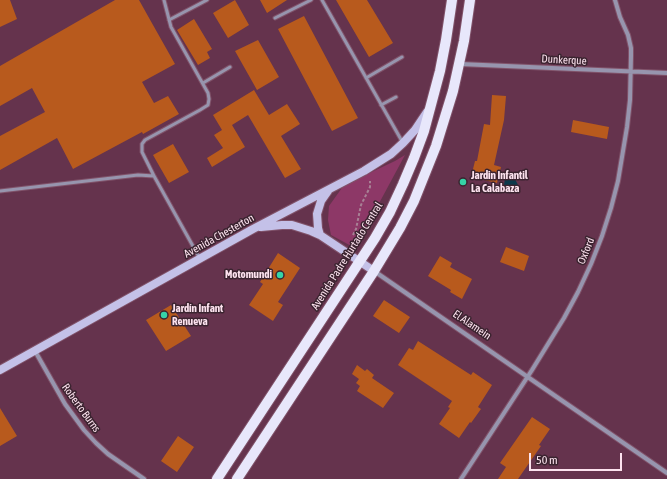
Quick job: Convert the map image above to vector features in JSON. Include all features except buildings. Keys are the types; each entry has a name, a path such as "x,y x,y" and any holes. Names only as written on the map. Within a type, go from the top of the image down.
{"main road":[{"name":"Avenida Padre Hurtado Central","path":"217,479 375,238 390,212 417,151 432,103 445,46 452,0"},
{"path":"237,479 374,271 400,228 414,201 426,173 445,119 460,64 467,27 470,0"},
{"name":"Avenida Chesterton","path":"0,370 200,258 378,163 391,154 415,130 432,103"},
{"path":"320,235 317,214 321,201 329,190"},
{"name":"El Alamein","path":"253,229 282,225 301,228 320,235 374,271"}],"street":[{"name":"Oxford","path":"461,479 564,318 591,264 602,236 613,201 623,154 630,107 632,56 630,41 615,0"},
{"name":"Dunkerque","path":"460,64 667,73"},
{"name":"El Alamein","path":"374,271 667,473"},
{"name":"Roberto Burns","path":"35,351 65,404 84,430 108,454 144,479"}],"lane":[{"path":"164,0 171,27 203,83 210,99 208,104 200,110 144,140 142,144 142,152 200,258"},
{"path":"169,20 207,0"},
{"path":"275,18 312,0"},
{"path":"322,0 403,143"},
{"path":"366,78 402,57"},
{"path":"203,83 230,67"},
{"path":"381,105 396,97"},
{"path":"0,191 138,175 154,176"}],"path":[{"path":"353,236 361,205 370,187 370,180"}],"shaded area":[{"path":"405,155 355,248 331,235 328,220 329,206 344,185"}],"water":[{"path":"506,176 511,176 515,179 519,187 518,191 515,192 508,189 504,185"}],"place":[{"name":"Jardin Infantil La Calabaza","path":"463,182"},
{"name":"Motomundi","path":"280,275"},
{"name":"Jardín Infant Renueva","path":"164,315"}]}
